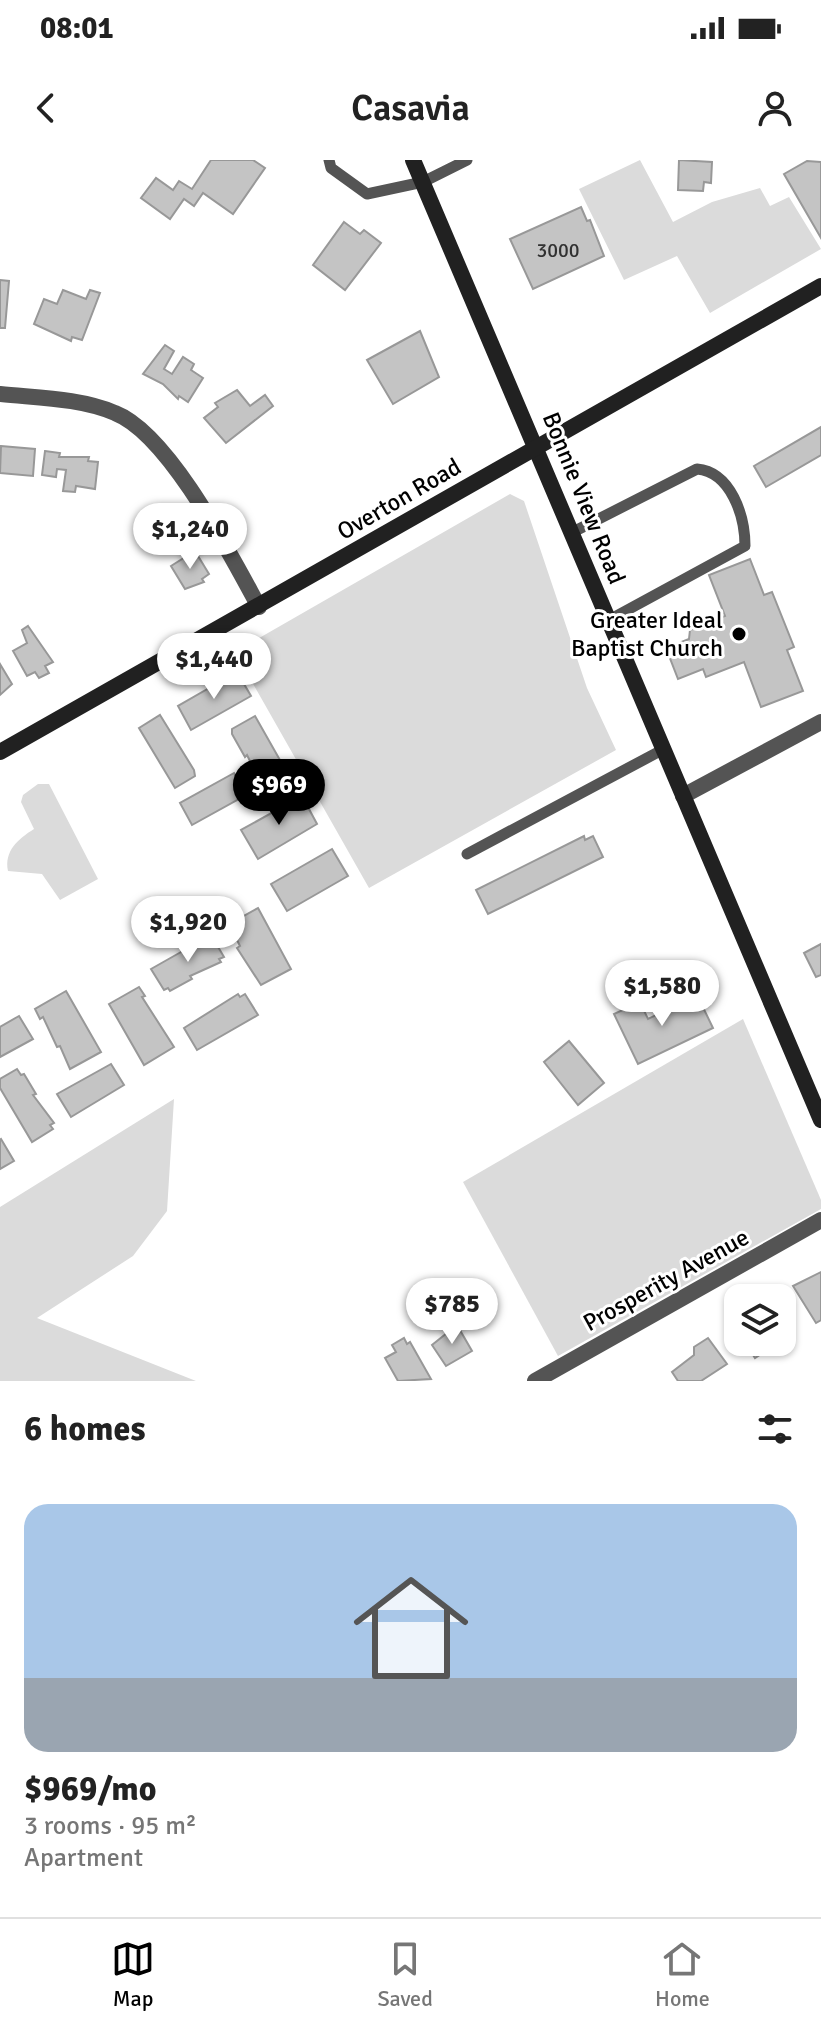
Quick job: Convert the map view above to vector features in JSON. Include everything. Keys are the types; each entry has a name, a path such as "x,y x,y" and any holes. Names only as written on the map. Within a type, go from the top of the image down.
{"street":[{"name":"Bonnie View Road","path":"413,160 538,447 662,750 821,1120"},
{"name":"Overton Road","path":"0,752 821,286"},
{"path":"0,394 90,405 140,426 210,516 259,607"},
{"path":"683,796 821,722"},
{"name":"Prosperity Avenue","path":"535,1381 821,1220"}],"lane":[{"path":"329,160 331,168 367,194 423,182 467,160"},
{"path":"573,532 697,469 711,470 724,482 733,498 745,532 745,546 609,620"},
{"path":"467,854 662,750"}],"shaded area":[{"path":"640,160 673,222 712,202 760,188 770,206 789,197 821,249 710,313 677,256 624,280 579,189"},
{"path":"510,494 524,501 587,688 616,750 369,888 235,652"},
{"path":"38,784 49,784 98,879 60,900 42,874 8,871 10,852 34,829 21,802 23,795"},
{"path":"743,1019 821,1200 821,1209 558,1356 463,1182"},
{"path":"174,1099 167,1211 133,1256 37,1318 196,1381 0,1381 0,1207"}],"building":[{"path":"211,160 253,160 265,168 233,214 203,193 194,206 184,199 170,219 141,198 156,178 173,190 179,181 192,189"},
{"path":"679,160 712,162 711,183 704,182 703,191 678,190"},
{"path":"807,161 821,162 821,238 784,174"},
{"path":"581,207 587,221 590,220 604,256 533,289 510,239"},
{"path":"344,222 360,234 364,230 381,243 345,290 313,265"},
{"path":"0,280 9,281 5,328 0,328"},
{"path":"63,290 86,299 90,290 100,293 82,340 72,337 71,341 34,324 44,299 57,304"},
{"path":"420,331 439,377 393,404 367,360"},
{"path":"165,345 174,351 164,369 172,374 183,357 194,364 191,370 203,378 188,402 179,396 178,399 163,384 143,374"},
{"path":"237,390 250,406 265,395 273,406 226,443 204,418 218,407 215,403"},
{"path":"821,427 821,455 766,487 754,466"},
{"path":"1,446 35,449 33,476 0,473"},
{"path":"45,451 60,453 59,457 89,457 88,461 98,462 95,489 76,486 75,492 63,491 66,470 57,469 56,477 42,475"},
{"path":"195,551 209,574 202,579 204,582 185,589 171,566"},
{"name":"Greater Ideal Baptist Church","path":"750,559 764,595 772,592 794,647 787,650 803,691 761,707 744,662 706,677 703,669 678,679 666,648 689,639 690,630 725,616 709,575"},
{"path":"28,626 53,662 45,666 49,673 39,678 35,672 27,676 13,651 27,643 22,630"},
{"path":"0,664 12,684 0,695"},
{"path":"237,672 251,696 191,730 178,706"},
{"path":"160,715 194,770 195,776 175,788 139,728"},
{"path":"255,716 289,776 267,788 262,785 232,734 232,729"},
{"path":"234,773 246,795 192,825 180,803"},
{"path":"302,796 317,824 258,859 241,830"},
{"path":"584,836 585,840 593,836 603,857 488,914 476,890"},
{"path":"332,849 348,876 287,911 271,884"},
{"path":"258,908 291,969 261,985 237,948 240,946 234,934 231,936 226,926"},
{"path":"211,935 224,957 219,959 221,962 190,976 192,979 170,991 168,988 164,990 151,969"},
{"path":"821,944 821,975 816,977 804,953"},
{"path":"139,987 145,996 142,997 174,1047 144,1065 109,1004"},
{"path":"66,991 101,1052 70,1069 60,1046 57,1047 43,1017 40,1019 35,1009"},
{"path":"238,994 240,997 245,994 258,1015 197,1050 184,1028"},
{"path":"697,995 713,1028 638,1064 614,1014 640,1002 648,1019"},
{"path":"19,1016 33,1039 0,1057 0,1027"},
{"path":"569,1041 604,1083 578,1105 544,1062"},
{"path":"111,1064 124,1085 71,1117 57,1094"},
{"path":"17,1069 21,1075 24,1074 36,1094 33,1095 54,1123 50,1125 53,1129 32,1142 0,1088 0,1079"},
{"path":"0,1140 14,1161 0,1169"},
{"path":"821,1272 821,1320 816,1323 796,1291 796,1284"},
{"path":"457,1325 472,1351 446,1366 432,1345"},
{"path":"404,1338 407,1344 410,1342 431,1379 398,1381 385,1358 396,1352 392,1345"},
{"path":"708,1338 727,1364 701,1381 678,1381 672,1372 694,1355 694,1347"}],"place":[{"name":"Greater Ideal Baptist Church","path":"739,634"}]}
